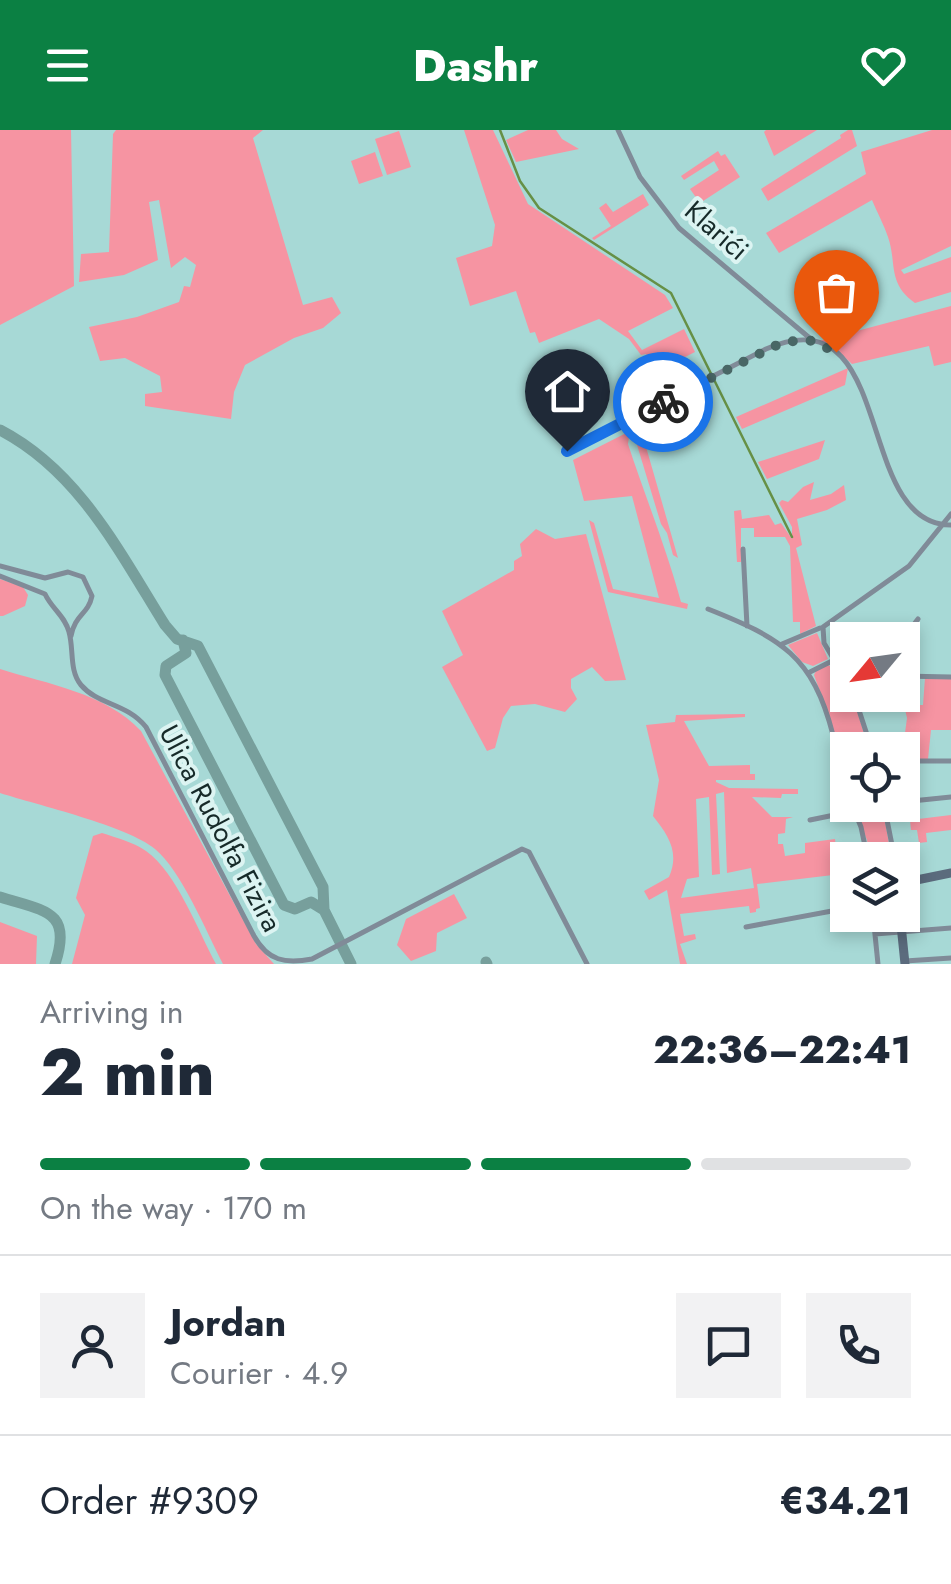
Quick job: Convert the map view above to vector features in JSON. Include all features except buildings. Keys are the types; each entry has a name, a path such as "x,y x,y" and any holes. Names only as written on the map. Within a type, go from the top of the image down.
{"street":[{"name":"Klarići","path":"618,130 640,177 680,228 814,342 836,352 854,372 903,498 921,516 947,526"},
{"path":"567,451 779,344 814,342"},
{"path":"782,644 823,627 902,572 947,526 951,514"},
{"path":"743,549 747,626"},
{"path":"0,566 54,578 73,572 88,582 92,592 90,605 77,616 70,636"},
{"name":"Ulica Rudolfa Fizira","path":"0,576 31,586 47,597 53,610 63,616 77,680 90,694 129,710 146,728 254,936 270,956 287,963 312,959 522,848 529,852 587,964"},
{"path":"47,597 54,578"},
{"path":"708,609 782,644 810,672 832,732"},
{"path":"63,616 77,616"},
{"path":"823,627 830,652"},
{"path":"810,672 830,662"},
{"path":"920,676 951,677"},
{"path":"920,761 951,761"},
{"path":"920,800 951,797"},
{"path":"810,820 830,814"},
{"path":"920,879 951,873"},
{"path":"746,927 830,911"},
{"path":"920,930 951,928"},
{"path":"878,964 876,934 893,932"},
{"path":"902,932 905,962 951,958"}],"shaded area":[{"path":"0,130 71,130 74,286 0,325"},
{"path":"116,130 263,130 253,138 303,305 332,297 341,313 323,328 294,338 245,365 234,392 231,419 145,406 145,394 162,392 160,376 125,358 100,361 89,327 137,317 179,302 184,286 190,287 196,265 185,257 171,268 159,200 149,202 158,260 124,275 79,282 81,254 109,252"},
{"path":"464,130 493,130 528,204 665,295 673,308 628,331 642,350 684,329 695,352 655,372 646,354 641,355 629,339 599,319 539,343 535,332 530,333 516,291 470,306 456,258 492,246 495,225"},
{"path":"528,130 556,130 562,139 579,149 516,162 506,140"},
{"path":"766,130 817,130 774,156"},
{"path":"852,130 857,146 768,201 761,189"},
{"path":"932,130 951,130 951,246 901,270 904,274 951,257 951,292 915,303 906,295 897,280 888,237 872,200 779,253 766,233 866,174 861,152"},
{"path":"399,131 411,167 387,175 375,139"},
{"path":"718,151 721,156 725,154 740,177 700,203 690,189 719,170 714,161 684,180 681,176"},
{"path":"375,152 383,176 359,184 351,161"},
{"path":"643,194 649,205 592,238 611,226 599,208 606,203 613,212"},
{"path":"951,306 951,362 934,366 929,346 852,364 819,341"},
{"path":"848,368 845,385 742,429 736,417"},
{"path":"640,426 678,558 673,555 661,524 634,435 629,437 628,444 681,602 688,604 687,609 608,592 589,520 594,523 613,589 659,598 632,496 584,501 573,460"},
{"path":"825,440 819,459 767,479 758,462"},
{"path":"814,482 810,500 844,485 846,500 797,519 802,545 796,548 816,626 800,634 800,622 793,622 790,546 785,537 754,537 754,528 741,528 741,562 737,562 734,511 741,510 742,519 769,515 775,525 781,523 792,539 792,527 779,503 788,502"},
{"path":"536,529 555,539 586,534 626,680 605,681 592,667 571,679 577,699 565,712 535,704 511,706 503,718 495,748 487,751 442,667 463,655 442,611 514,570 514,561 522,556 520,544"},
{"path":"0,579 23,587 28,595 25,606 3,616 0,616"},
{"path":"817,633 828,659 813,666 802,662 788,645"},
{"path":"830,667 830,712 858,712 864,732 834,732 814,675"},
{"path":"0,669 93,699 111,707 141,731 256,944 274,964 223,964 174,871 142,840 104,824 0,793"},
{"path":"925,678 951,678 951,730 931,730 928,759 920,759 920,732 905,732 906,712 920,712"},
{"path":"745,714 684,721 709,766 750,765 750,774 755,774 755,780 716,782 729,788 798,789 798,794 782,794 781,798 752,797 772,817 793,817 786,819 785,833 778,834 778,844 783,844 785,856 805,853 805,843 835,839 835,842 830,842 830,875 757,884 760,908 756,912 750,913 749,906 680,914 684,936 695,934 696,939 680,944 687,964 680,964 667,890 649,900 644,891 669,877 673,860 668,837 653,816 659,780 646,725 675,722 676,715","holes":["724,792 727,873 751,868 754,888 681,898 687,879 699,877 696,799 709,797 712,875 720,874 716,794"]},
{"path":"951,815 951,830 926,833 927,842 920,843 910,822 920,822 920,819"},
{"path":"860,822 885,822 889,842 867,840"},
{"path":"102,833 136,845 157,861 186,903 216,964 72,964 85,915 76,898 93,836"},
{"path":"454,894 467,918 437,933 436,951 411,961 397,945 406,919"},
{"path":"0,922 37,936 36,964 0,964"}],"waterway":[{"path":"500,130 520,181 539,208 671,293 792,537"}],"taxiway":[{"path":"0,430 28,447 75,491 114,542 165,625 177,639 198,646 323,887 324,910 351,964"},
{"path":"183,640 186,653 166,666 165,675 284,905 295,909 311,902 324,910"},
{"path":"0,897 41,910 57,923 60,946 55,964"}],"way so far":[{"path":"663,402 783,342 809,340 836,352"}],"route":[{"path":"567,451 663,402"}]}
